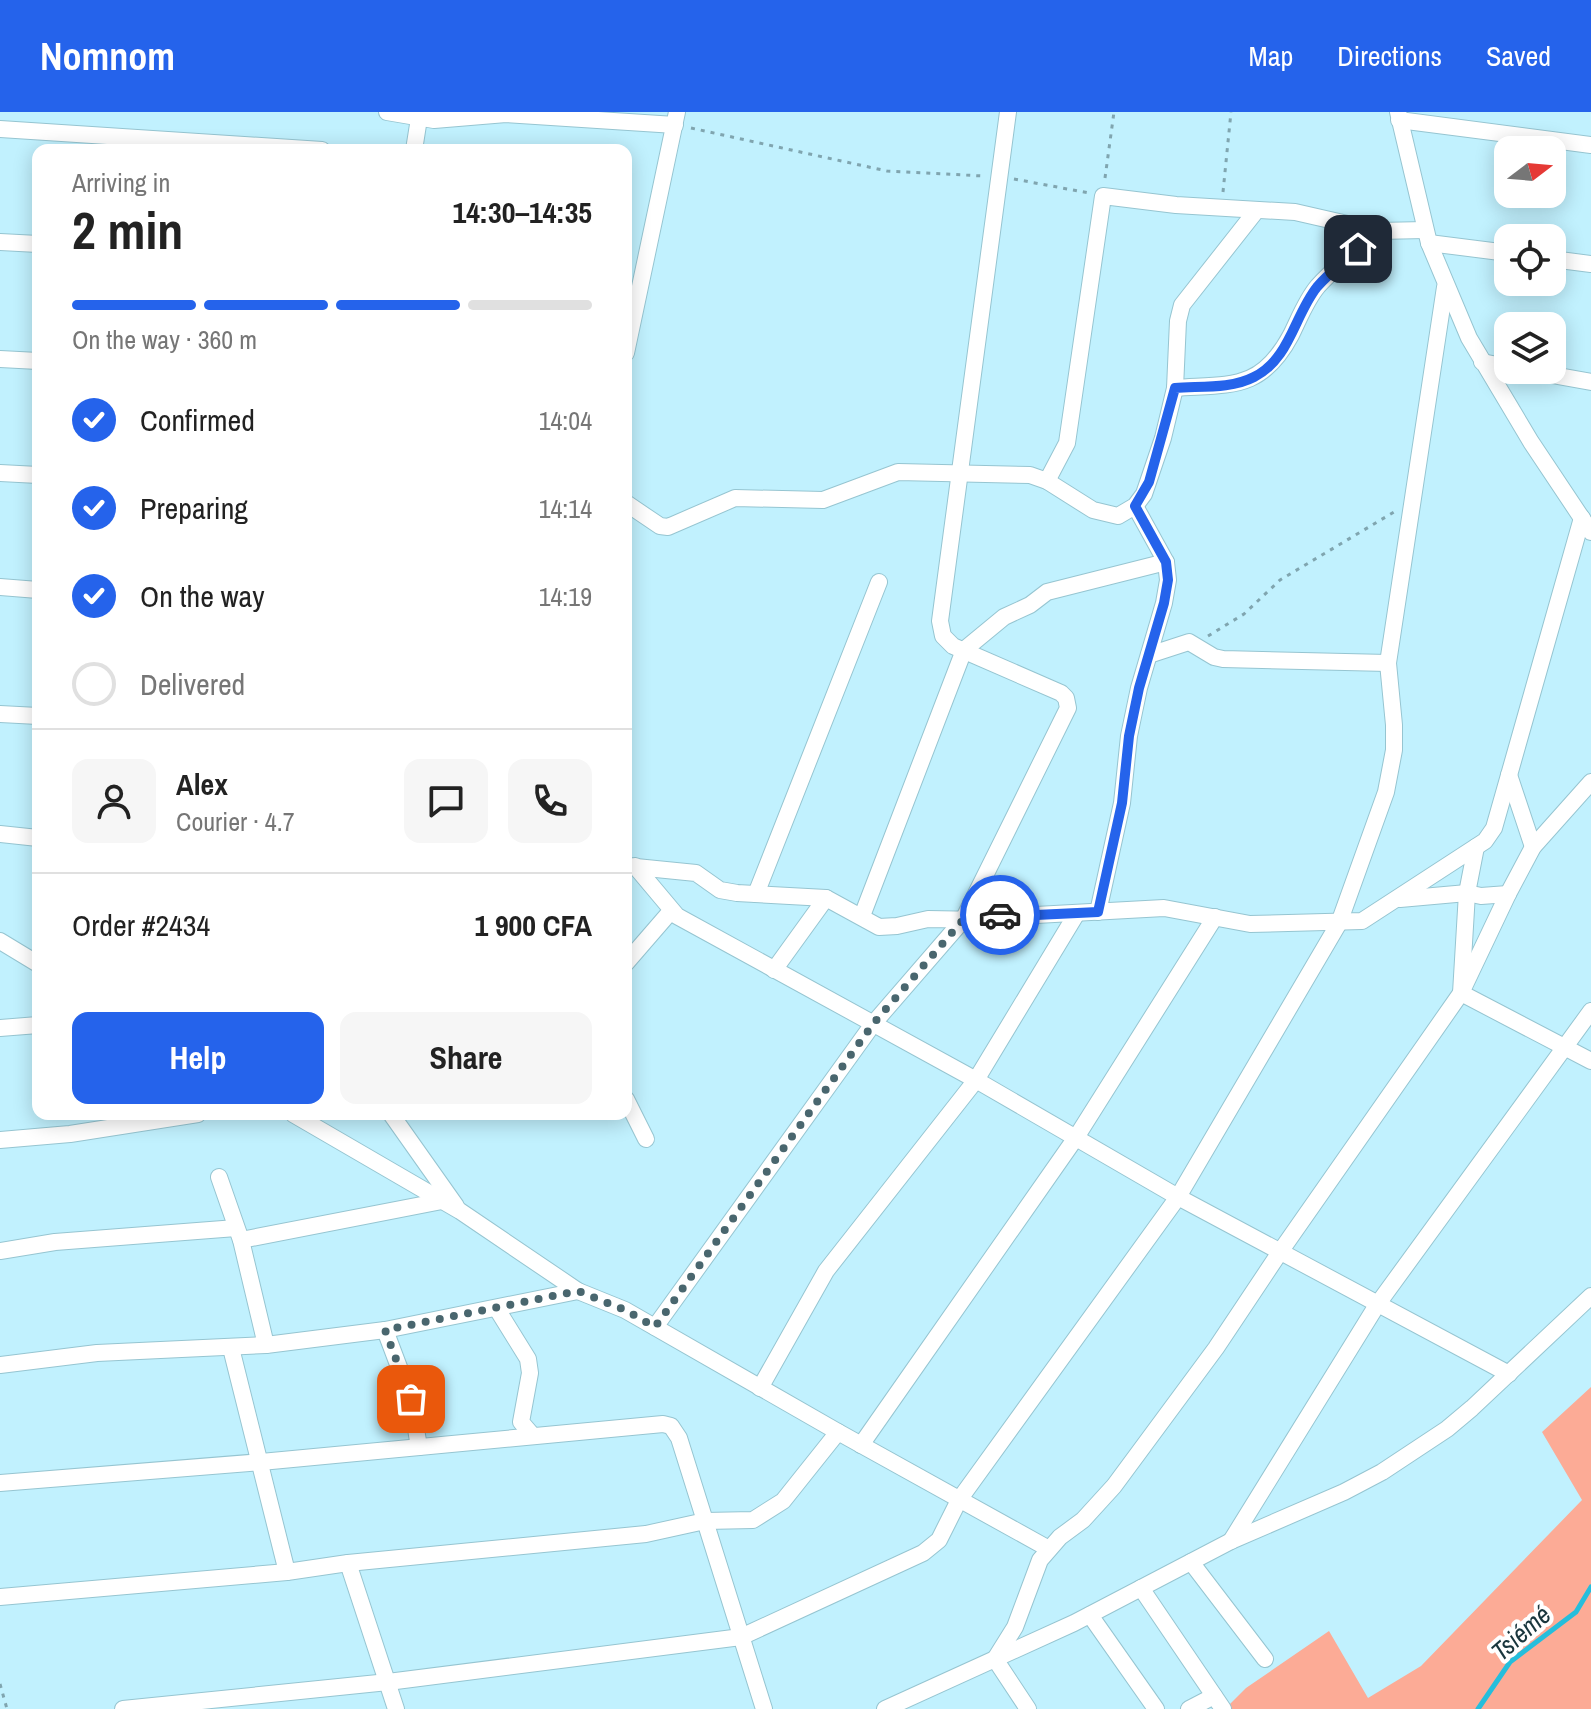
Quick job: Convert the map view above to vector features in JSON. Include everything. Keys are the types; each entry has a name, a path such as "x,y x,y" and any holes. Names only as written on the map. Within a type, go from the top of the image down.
{"street":[{"path":"387,112 419,115 434,120 506,114 676,118 632,325"},
{"path":"655,1327 873,1024 963,920 1068,708 1066,698 1061,693 946,641 940,621 1008,112"},
{"path":"415,144 419,115"},
{"path":"632,866 696,873 720,890 826,898 879,927 928,919 983,920 1017,911 1036,915 1164,908 1250,924 1339,923 1362,921 1485,841 1494,828 1586,525 1482,362 1445,287 1427,237 1399,116 1591,145"},
{"path":"0,129 230,144"},
{"path":"1047,481 1067,443 1103,196 1295,212 1378,231 1494,250"},
{"path":"632,507 660,526 668,527 735,498 823,500 898,472 961,472 1030,475 1047,481 1093,510 1118,516 1135,506 1149,482 1175,388 1178,321 1182,305 1256,211"},
{"path":"1175,388 1234,384 1271,366 1319,286 1378,231"},
{"path":"0,242 32,244"},
{"path":"1566,261 1591,264"},
{"path":"123,1709 388,1682 741,1637 923,1553 939,1540 959,1500 1154,1226 1178,1197 1339,923 1386,792 1394,750 1388,663 1445,287"},
{"path":"0,359 32,361"},
{"path":"1482,362 1494,364"},
{"path":"1566,377 1591,382"},
{"path":"0,473 32,475"},
{"path":"1098,912 1122,803 1129,736 1168,580 1166,562 1135,506"},
{"path":"862,916 964,650 1004,617 1030,605 1047,592 1166,562"},
{"path":"756,894 879,582"},
{"path":"0,587 32,590"},
{"path":"1149,655 1189,642 1223,659 1388,663"},
{"path":"0,714 32,716"},
{"path":"1509,775 1533,847"},
{"path":"995,1659 1015,1627 1040,1560 1114,1486 1216,1348 1461,993 1533,847 1591,782"},
{"path":"0,834 32,837"},
{"path":"1461,993 1467,893 1476,847"},
{"path":"632,868 671,911 1077,1136 1178,1197 1509,1374"},
{"path":"1395,900 1467,893 1481,896 1508,894"},
{"path":"774,970 826,898"},
{"path":"632,956 671,911"},
{"path":"760,1388 826,1271 976,1080 1077,913"},
{"path":"861,1445 1077,1136 1215,917"},
{"path":"0,941 32,960"},
{"path":"1461,993 1591,1061"},
{"path":"1231,1541 1377,1305 1591,1011"},
{"path":"0,1028 32,1025"},
{"path":"632,1111 646,1139"},
{"path":"0,1140 70,1134 160,1120"},
{"path":"303,1120 460,1211 578,1291 625,1310 1049,1549"},
{"path":"395,1120 460,1211"},
{"path":"219,1177 238,1234 266,1345"},
{"path":"0,1251 55,1242 238,1234 442,1201"},
{"path":"0,1365 97,1353 266,1345 385,1330 578,1291"},
{"path":"885,1709 1090,1615 1231,1541 1382,1472 1447,1429 1591,1296"},
{"path":"497,1309 528,1359 530,1373 521,1422 533,1436"},
{"path":"385,1330 411,1399 419,1447"},
{"path":"231,1348 287,1572"},
{"path":"0,1483 663,1424 671,1426 679,1438 764,1709"},
{"path":"0,1597 287,1572 348,1563 646,1534 705,1521 753,1520 783,1501 838,1432"},
{"path":"1191,1562 1265,1659"},
{"path":"348,1563 396,1709"},
{"path":"1141,1588 1219,1702 1189,1709"},
{"path":"1090,1615 1156,1709"},
{"path":"995,1659 1028,1709"}],"path":[{"path":"676,118 887,171 1001,177 1103,196 1114,112"},
{"path":"1222,207 1231,112"},
{"path":"1189,642 1225,628 1280,580 1411,502"},
{"path":"0,1684 7,1709"}],"shaded area":[{"path":"1591,1387 1591,1709 1225,1709 1246,1688 1329,1631 1368,1698 1421,1666 1582,1500 1542,1432"}],"waterway":[{"name":"Tsiémé","path":"1478,1709 1510,1662 1576,1612 1591,1587"}],"way so far":[{"path":"411,1399 385,1330 578,1291 625,1310 655,1327 873,1024 963,920 983,920 1000,915"}],"route":[{"path":"1000,915 1012,911 1036,915 1098,912 1122,803 1129,736 1139,688 1168,580 1166,562 1135,506 1149,482 1175,388 1234,384 1271,366 1310,298 1358,249"}]}
